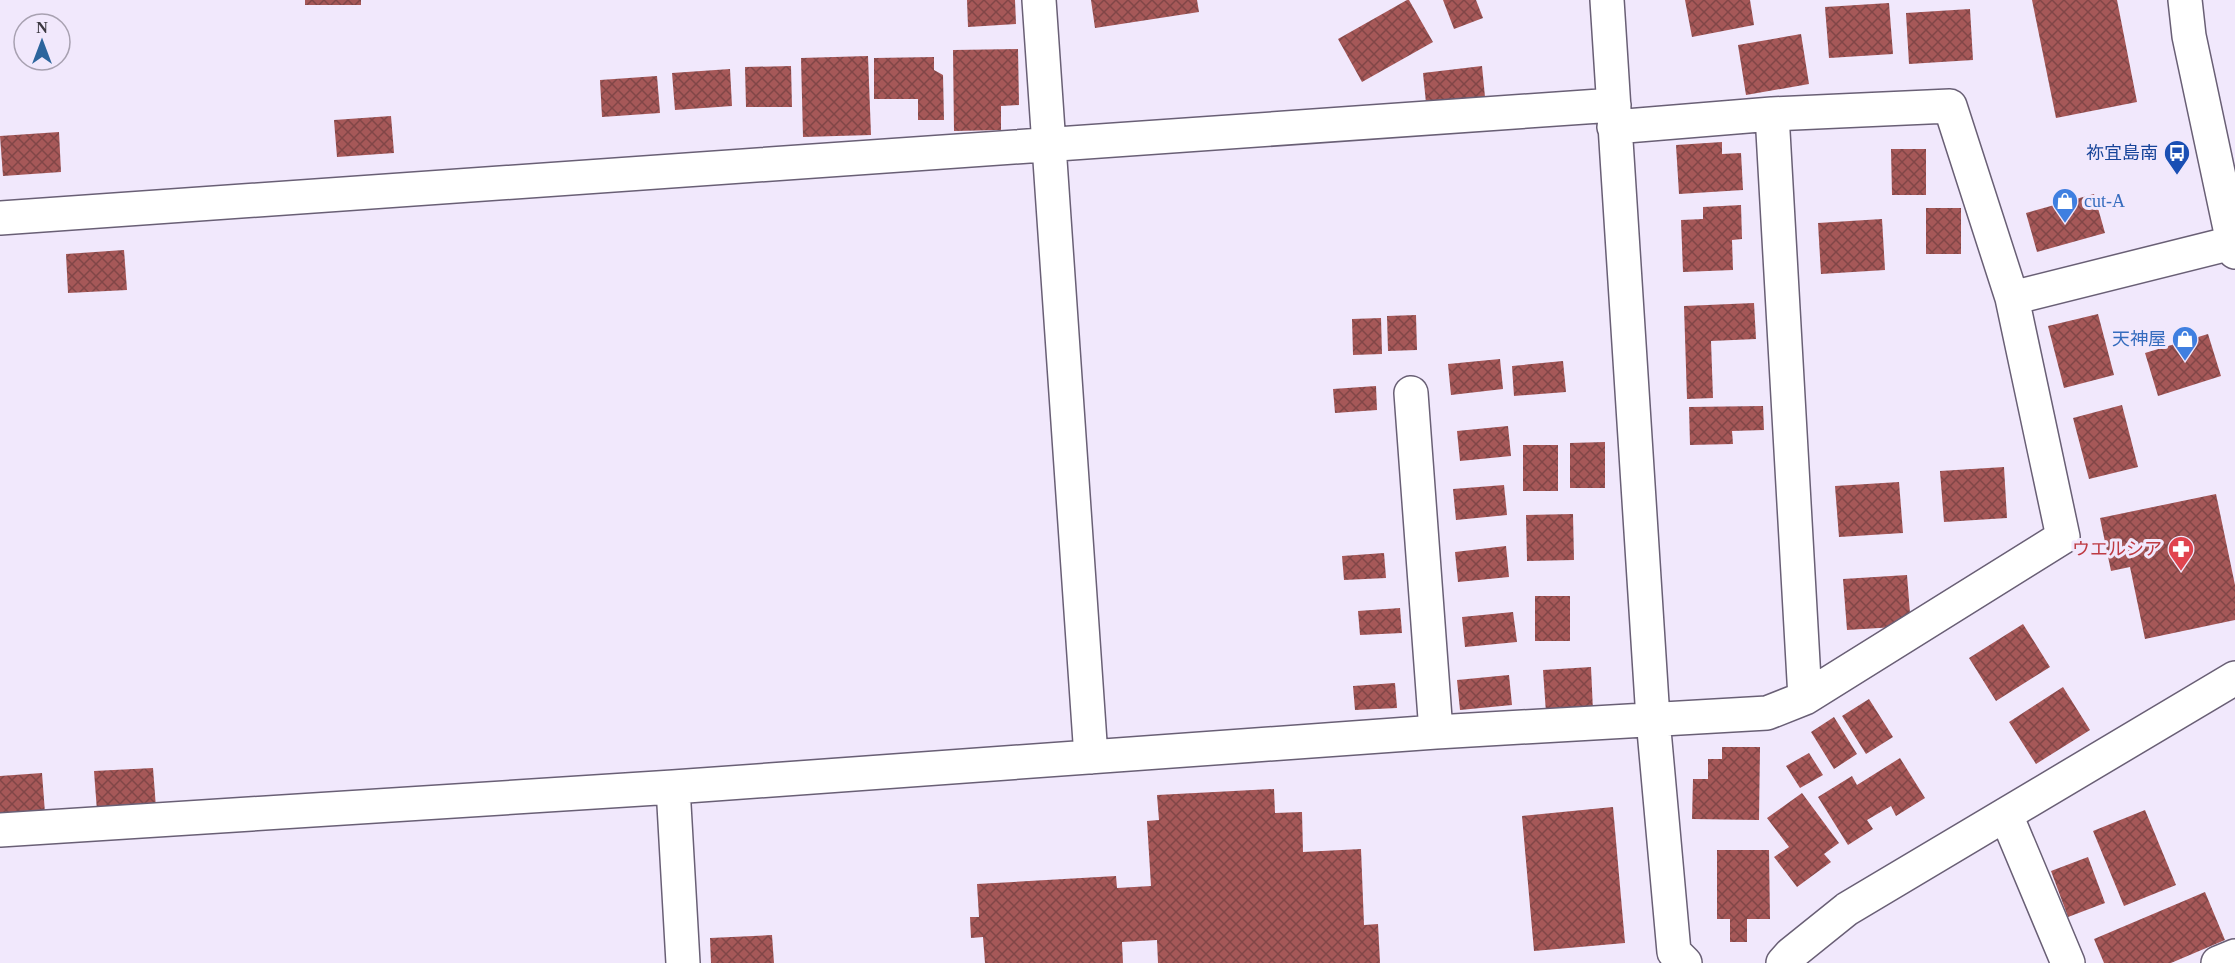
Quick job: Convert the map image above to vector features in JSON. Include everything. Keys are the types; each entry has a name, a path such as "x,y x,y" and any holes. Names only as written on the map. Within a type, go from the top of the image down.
{"street":[{"path":"1039,0 1091,757"},
{"path":"1607,0 1653,719 1674,952 1685,963"},
{"path":"2012,298 2233,248 2189,36 2185,0"},
{"path":"0,218 1048,145 1614,116 1772,114 1950,106 2012,298 2063,537 1805,698 1767,713 1436,732 673,787 0,830"},
{"path":"1772,114 1805,698"},
{"path":"1411,393 1436,732"},
{"path":"1783,963 1847,909 2235,678"},
{"path":"673,787 683,963"},
{"path":"2006,815 2068,963"},
{"path":"2218,963 2235,956"}],"building":[{"path":"305,0 361,0 361,5 305,5"},
{"path":"967,0 1015,0 1016,24 968,27"},
{"path":"1091,0 1197,0 1199,12 1095,28"},
{"path":"1407,0 1433,42 1362,82 1338,39"},
{"path":"1443,0 1476,0 1483,18 1454,29"},
{"path":"1685,0 1750,0 1754,25 1692,37"},
{"path":"2032,0 2117,0 2137,102 2056,118"},
{"path":"1889,3 1893,54 1829,58 1825,7"},
{"path":"1970,9 1973,60 1909,64 1906,13"},
{"path":"1801,34 1809,84 1746,95 1738,45"},
{"path":"1018,49 1019,105 1001,106 1001,130 954,131 953,50"},
{"path":"868,56 871,135 803,137 801,58"},
{"path":"934,57 934,70 943,75 944,120 918,120 918,99 874,99 874,58"},
{"path":"791,66 792,107 746,107 745,67"},
{"path":"1482,66 1485,97 1426,103 1423,73"},
{"path":"730,69 732,106 675,110 672,73"},
{"path":"657,76 660,113 602,117 600,80"},
{"path":"391,116 394,153 337,157 334,120"},
{"path":"59,132 61,172 3,176 0,136"},
{"path":"1722,142 1722,154 1741,153 1743,190 1679,194 1676,145"},
{"path":"1891,149 1926,149 1926,195 1892,195"},
{"path":"2094,194 2105,233 2037,252 2026,213"},
{"path":"1741,205 1742,239 1732,240 1733,270 1683,272 1681,220 1703,219 1703,207"},
{"path":"1926,208 1961,208 1961,254 1926,254"},
{"path":"1882,219 1885,270 1821,274 1818,223"},
{"path":"124,250 127,290 68,293 66,254"},
{"path":"1754,303 1756,339 1711,341 1713,398 1687,399 1684,306"},
{"path":"2098,314 2114,375 2064,388 2048,326"},
{"path":"1416,315 1417,350 1388,351 1387,316"},
{"path":"1381,318 1382,354 1353,355 1352,319"},
{"path":"2208,334 2221,376 2158,396 2145,353"},
{"path":"1500,359 1503,389 1451,395 1448,364"},
{"path":"1563,361 1566,392 1514,396 1512,366"},
{"path":"1376,386 1377,410 1335,413 1333,389"},
{"path":"2122,405 2138,467 2089,479 2073,418"},
{"path":"1763,406 1764,430 1732,431 1733,444 1690,445 1689,407"},
{"path":"1508,426 1511,456 1460,461 1457,431"},
{"path":"1605,442 1605,488 1570,488 1570,443"},
{"path":"1523,445 1558,445 1558,491 1523,491"},
{"path":"2004,467 2007,518 1944,522 1940,471"},
{"path":"1899,482 1903,533 1839,537 1835,486"},
{"path":"1504,485 1507,515 1456,520 1453,489"},
{"path":"2216,494 2235,585 2235,620 2145,639 2130,567 2111,571 2100,518"},
{"path":"1573,514 1574,560 1527,561 1526,515"},
{"path":"1506,546 1509,577 1458,582 1455,552"},
{"path":"1384,553 1386,578 1344,580 1342,556"},
{"path":"1907,575 1911,626 1847,630 1843,579"},
{"path":"1535,596 1570,596 1570,641 1535,641"},
{"path":"1400,608 1402,633 1360,635 1358,611"},
{"path":"1513,612 1517,642 1465,647 1462,617"},
{"path":"2023,624 2050,667 1996,701 1969,658"},
{"path":"1591,667 1593,711 1546,713 1543,670"},
{"path":"1509,675 1512,705 1460,710 1457,680"},
{"path":"1395,683 1397,708 1355,710 1353,686"},
{"path":"2063,687 2090,730 2036,764 2009,722"},
{"path":"1869,699 1893,737 1866,754 1842,716"},
{"path":"1834,717 1857,754 1834,769 1811,732"},
{"path":"1722,747 1760,747 1759,820 1692,819 1693,779 1708,779 1708,759 1722,759"},
{"path":"1809,753 1823,775 1800,788 1786,766"},
{"path":"1900,758 1925,798 1896,816 1891,806 1867,820 1873,829 1848,845 1818,797 1852,776 1857,785"},
{"path":"153,768 156,808 97,811 94,771"},
{"path":"42,773 45,813 0,816 0,776"},
{"path":"1274,789 1275,813 1302,812 1303,852 1361,849 1364,925 1378,924 1380,963 1158,963 1157,940 1122,942 1123,963 985,963 983,937 971,938 970,917 979,917 977,884 1116,876 1117,888 1151,886 1147,821 1159,820 1157,795"},
{"path":"1802,793 1839,843 1824,854 1831,862 1797,887 1774,857 1789,847 1767,818"},
{"path":"1613,807 1625,943 1534,951 1522,816"},
{"path":"2145,810 2176,885 2124,906 2093,831"},
{"path":"1717,850 1769,850 1770,919 1747,919 1747,942 1730,942 1730,919 1717,919"},
{"path":"2088,857 2105,903 2068,917 2051,871"},
{"path":"2205,892 2225,940 2171,963 2104,963 2094,939"},
{"path":"772,935 774,963 711,963 710,938"}],"place":[{"name":"祢宜島南","path":"2177,176"},
{"name":"cut-A","path":"2065,224"},
{"name":"天神屋","path":"2185,362"},
{"name":"ウエルシア","path":"2181,572"}]}
